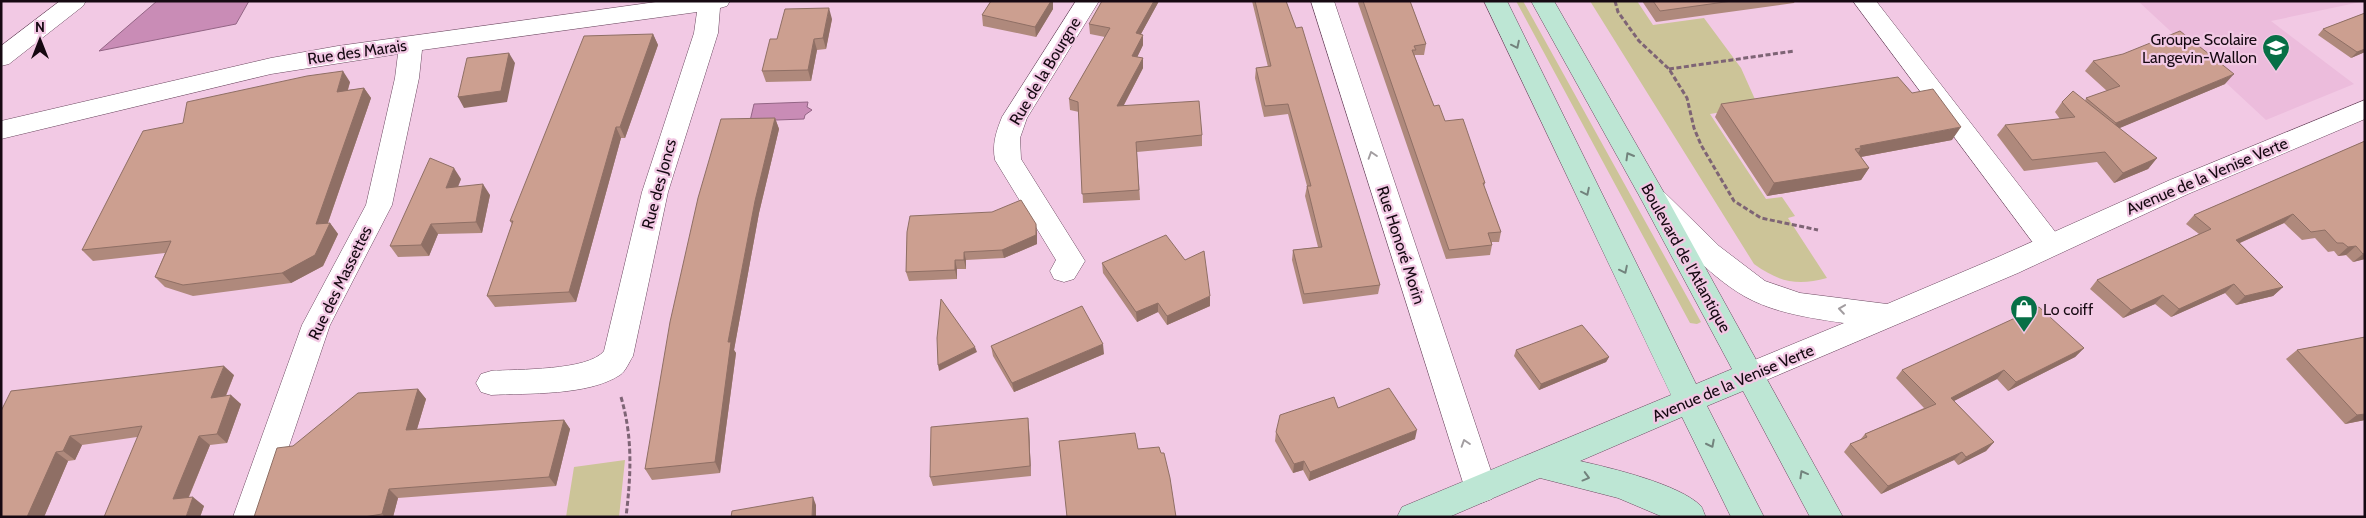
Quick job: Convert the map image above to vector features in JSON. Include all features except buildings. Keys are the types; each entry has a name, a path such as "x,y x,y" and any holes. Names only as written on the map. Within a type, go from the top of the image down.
{"main road":[{"path":"1495,1 1689,401 1748,517"},
{"name":"Boulevard de l'Atlantique","path":"1542,1 1654,198 1827,517"},
{"name":"Avenue de la Venise Verte","path":"1413,517 1750,375"},
{"path":"1539,464 1643,493 1665,501 1690,517"}],"street":[{"path":"1,58 75,1"},
{"name":"Rue de la Bourgne","path":"1064,271 1071,261 1008,160 1005,148 1006,136 1015,117 1088,1"},
{"name":"Rue Honoré Morin","path":"1322,1 1482,489"},
{"path":"1864,1 2050,245"},
{"name":"Rue des Marais","path":"1,130 271,66 412,44 714,2"},
{"name":"Rue des Joncs","path":"610,366 618,356 655,192 706,33 714,2"},
{"name":"Rue des Massettes","path":"249,517 316,325 379,205 407,78 412,44"},
{"name":"Avenue de la Venise Verte","path":"1750,375 1890,316 2179,187 2365,109"},
{"path":"1654,198 1727,269 1757,290 1794,303 1890,316"},
{"path":"491,383 582,377 610,366"}],"path":[{"path":"1614,1 1618,12 1640,41 1668,69 1687,98 1694,128 1734,201 1761,218 1818,230"},
{"path":"1668,69 1794,51"},
{"path":"610,366 628,424 633,455 626,517"}],"shaded area":[{"path":"157,1 249,1 236,24 99,51"},
{"path":"1516,1 1523,1 1701,322 1697,324 1690,323"},
{"path":"1590,1 1637,1 1653,25 1704,18 1741,68 1758,106 1710,114 1766,199 1782,197 1795,216 1788,218 1827,278 1806,282 1789,281 1772,275 1754,264"},
{"name":"Groupe Scolaire Langevin-Wallon","path":"2138,1 2365,1 2271,21 2354,84 2266,120"},
{"path":"808,102 807,107 812,110 805,115 804,119 750,121 754,104"},
{"path":"625,460 619,517 566,517 574,467"}],"place":[{"name":"Groupe Scolaire Langevin-Wallon","path":"2276,72"},
{"name":"Lo coiff","path":"2024,333"}]}
